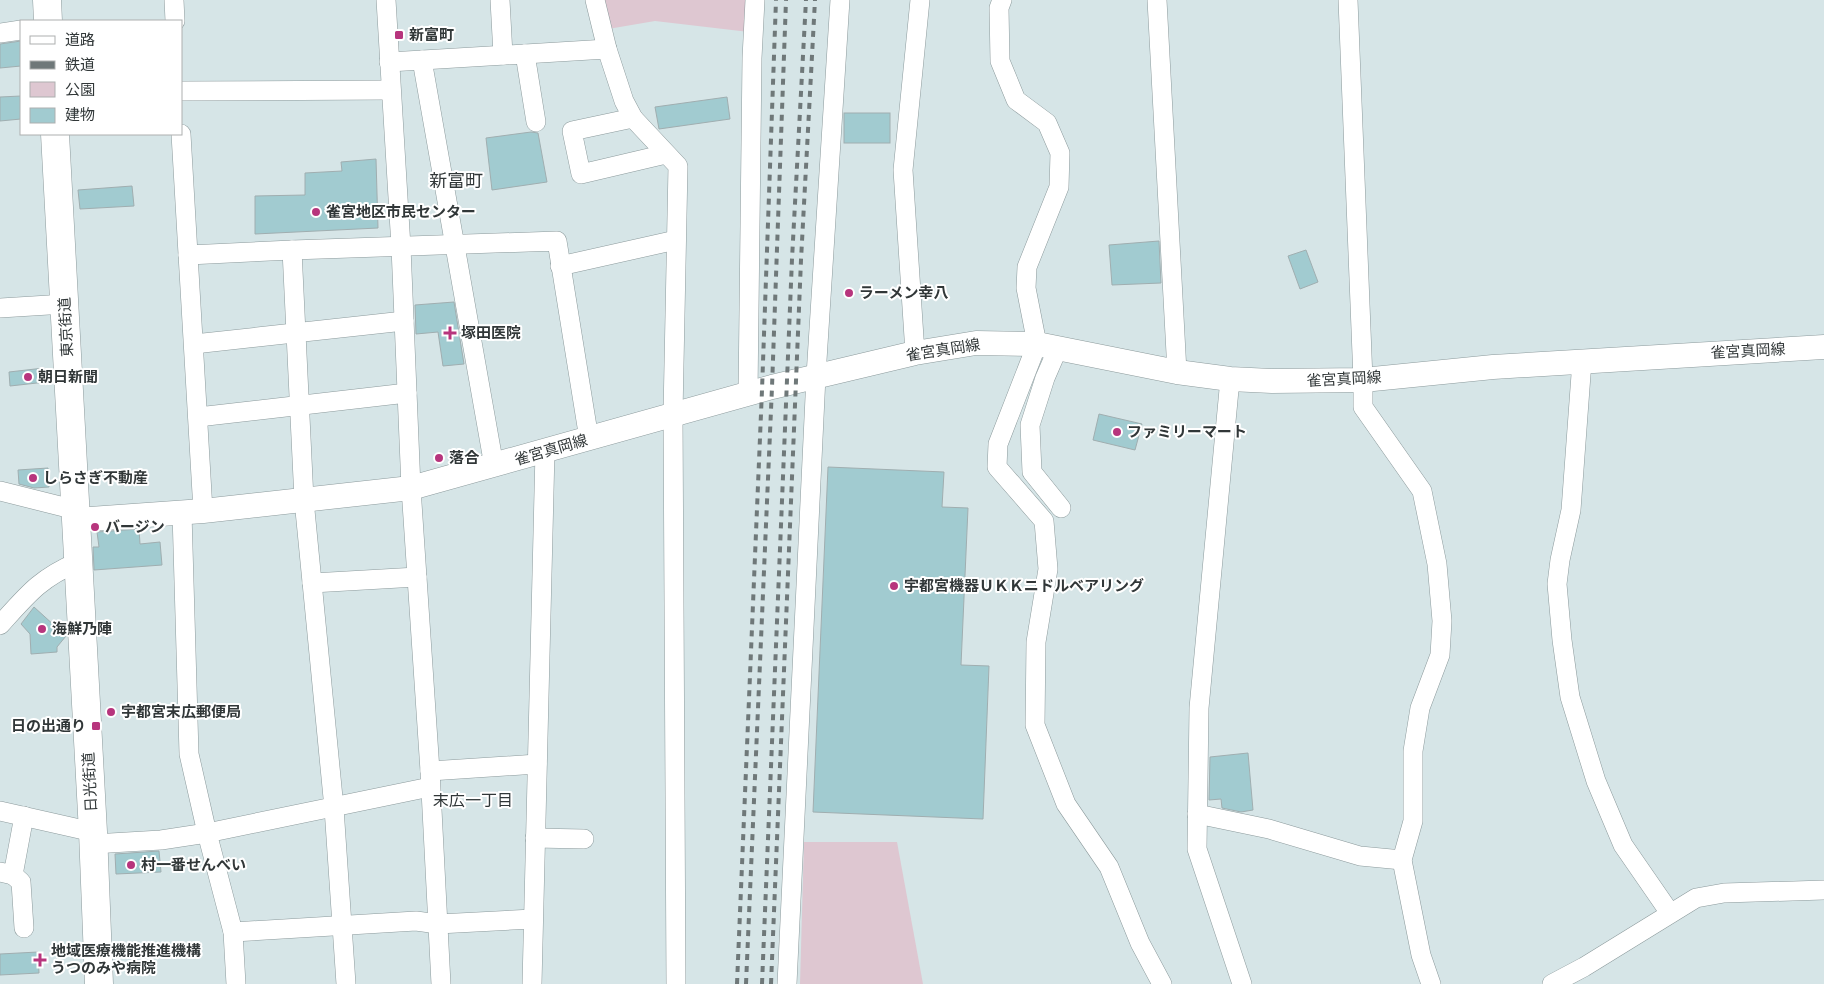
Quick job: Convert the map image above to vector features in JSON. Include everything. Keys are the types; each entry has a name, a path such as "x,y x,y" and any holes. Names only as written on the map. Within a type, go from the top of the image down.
{"highway":[{"path":"47,0 48,20"},
{"name":"東京街道","path":"55,135 76,515"},
{"name":"日光街道","path":"76,515 99,984"}],"main road":[{"name":"雀宮真岡線","path":"76,515 192,512 411,488 816,376 915,353 976,344 1047,346 1177,372 1230,379 1282,381 1363,380 1493,366 1824,347"}],"street":[{"path":"174,0 175,20"},
{"path":"386,0 401,247 411,488 441,984"},
{"path":"500,0 503,55"},
{"path":"595,0 607,49 624,101 633,118 678,166 673,414 676,984"},
{"path":"748,394 752,58 755,0"},
{"path":"788,984 816,376 840,0"},
{"path":"915,353 903,170 920,0"},
{"path":"1002,0 999,8 1000,61 1016,100 1047,122 1060,153 1058,187 1027,267 1026,288 1047,346 1045,378 1030,425 1032,472 1061,508"},
{"path":"1157,0 1177,372"},
{"path":"1348,0 1363,407 1422,491 1437,564 1442,621 1440,655 1420,708 1413,751 1413,821 1402,860 1421,955 1431,984"},
{"path":"0,33 20,30"},
{"path":"389,62 607,49"},
{"path":"525,54 536,122"},
{"path":"422,60 494,466"},
{"path":"182,91 391,90"},
{"path":"633,118 572,131 581,174 666,154"},
{"path":"181,135 198,417 192,512 189,754 233,932 236,984"},
{"path":"560,266 676,240"},
{"path":"188,255 557,241 589,440"},
{"path":"292,250 304,500 334,808 346,984"},
{"path":"0,308 65,304"},
{"path":"194,344 404,321"},
{"path":"1047,346 998,444 996,467 1044,521 1048,569 1036,642 1035,725 1066,804 1109,866 1140,943 1162,984"},
{"path":"1582,361 1571,510 1560,560 1557,584 1570,697 1596,780 1624,846 1670,913"},
{"path":"1230,379 1199,708 1197,814 1198,849 1242,984"},
{"path":"198,417 407,393"},
{"path":"532,984 532,919 545,451"},
{"path":"0,491 76,515"},
{"path":"0,624 35,586 58,570 78,562"},
{"path":"312,583 417,577"},
{"path":"0,811 24,816 93,838 161,840 334,808 430,779 536,764"},
{"path":"1197,814 1270,829 1360,856 1402,860"},
{"path":"24,816 7,873 21,882 24,928"},
{"path":"535,838 584,839"},
{"path":"1552,984 1584,967 1690,900 1724,893 1824,890"},
{"path":"233,932 416,921 438,924 532,919"}],"green space":[{"path":"601,0 749,0 749,32 655,21 608,29"},
{"path":"804,842 897,842 923,984 800,984"}],"building":[{"path":"20,41 20,66 0,68 0,44"},
{"path":"20,96 20,119 0,121 0,97"},
{"path":"727,97 730,119 659,129 655,107"},
{"path":"844,113 890,113 890,143 844,143"},
{"path":"531,132 538,133 547,182 492,190 486,138"},
{"name":"雀宮地区市民センター","path":"376,159 378,228 255,234 255,196 305,195 305,173 342,171 341,162"},
{"path":"132,186 134,206 80,209 78,190"},
{"path":"1159,241 1161,283 1112,285 1109,245"},
{"path":"1306,250 1318,282 1300,289 1288,256"},
{"name":"塚田医院","path":"454,302 464,364 443,366 438,332 416,334 415,305"},
{"name":"朝日新聞","path":"44,368 46,382 10,386 9,372"},
{"name":"ファミリーマート","path":"1099,414 1142,424 1135,450 1093,440"},
{"name":"宇都宮機器ＵＫＫニドルベアリング","path":"828,467 944,472 942,507 968,508 961,665 989,666 983,819 813,812"},
{"name":"しらさぎ不動産","path":"48,468 49,487 34,488 19,484 18,470"},
{"path":"139,529 140,544 160,542 162,565 94,570 93,547 99,547 97,532"},
{"name":"海鮮乃陣","path":"34,607 66,636 57,647 57,652 31,654 30,634 21,624"},
{"path":"1248,753 1253,810 1241,812 1222,808 1221,799 1209,800 1210,757"},
{"path":"159,851 161,872 116,874 115,854"},
{"path":"38,952 39,973 0,975 0,954"}],"railway":[{"path":"737,984 776,0"},
{"path":"746,984 772,387 786,0"},
{"path":"762,984 792,259 806,0"},
{"path":"771,984 801,260 815,0"}],"place":[{"name":"新富町","path":"399,35"},
{"name":"雀宮地区市民センター","path":"316,212"},
{"name":"ラーメン幸八","path":"849,293"},
{"name":"塚田医院","path":"450,333"},
{"name":"朝日新聞","path":"28,377"},
{"name":"ファミリーマート","path":"1117,432"},
{"name":"落合","path":"439,458"},
{"name":"しらさぎ不動産","path":"33,478"},
{"name":"バージン","path":"95,527"},
{"name":"宇都宮機器ＵＫＫニドルベアリング","path":"894,586"},
{"name":"海鮮乃陣","path":"42,629"},
{"name":"宇都宮末広郵便局","path":"111,712"},
{"name":"日の出通り","path":"96,726"},
{"name":"村一番せんべい","path":"131,865"},
{"name":"地域医療機能推進機構 うつのみや病院","path":"40,960"}],"district":[{"name":"新富町","path":"456,181"},
{"name":"末広一丁目","path":"473,800"}]}
